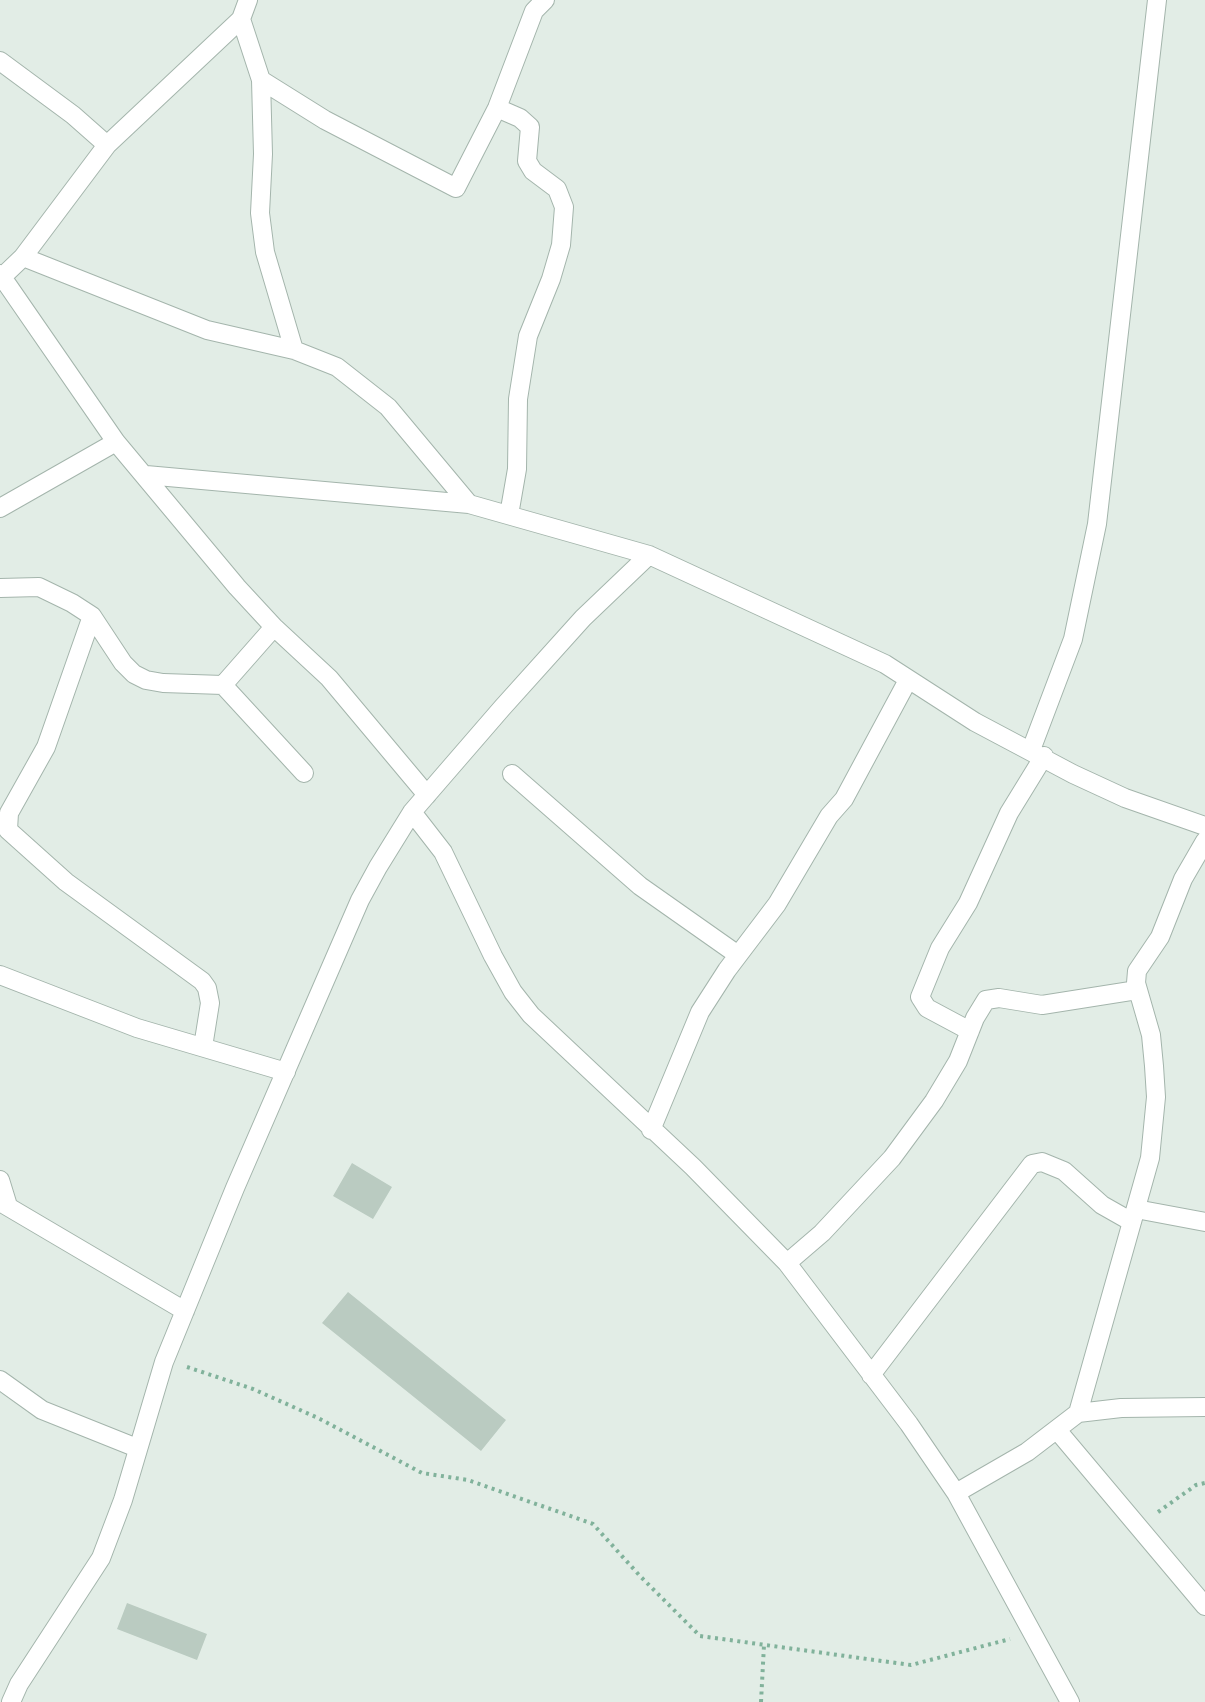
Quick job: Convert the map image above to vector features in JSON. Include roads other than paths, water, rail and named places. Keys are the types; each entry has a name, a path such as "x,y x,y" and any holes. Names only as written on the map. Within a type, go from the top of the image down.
{"street":[{"path":"248,0 241,19 107,144 23,257 1,276 116,442 146,475 237,587 274,627 329,678 427,795"},
{"path":"261,80 325,120 456,188 497,108 534,11 545,0"},
{"path":"970,1031 927,1008 920,997 940,948 968,903 1037,753 1073,639 1097,524 1157,0"},
{"path":"241,19 261,80 263,154 260,213 267,260 294,350"},
{"path":"0,61 73,115 107,144"},
{"path":"497,108 523,120 530,127 527,161 533,171 557,189 564,207 561,245 551,279 528,336 518,399 517,469 509,515"},
{"path":"23,257 207,330 294,350 337,368 388,407 468,504"},
{"path":"0,508 116,442"},
{"path":"146,475 468,504 649,555 782,619 855,650 975,722 1125,798 1205,826"},
{"path":"11,1702 19,1684 101,1558 123,1500 164,1362 235,1188 360,900 412,812 583,618 649,555"},
{"path":"0,588 39,587 53,591 92,616 123,663 134,674 163,683 223,685 304,773"},
{"path":"92,616 46,747 9,813 8,830 66,882 202,981 207,988 210,1003 202,1047"},
{"path":"223,685 274,627"},
{"path":"651,1130 700,1012 738,955 777,904 829,816 855,781 908,680"},
{"path":"512,774 640,886 738,955"},
{"path":"412,812 443,852 493,956 531,1015 693,1167 787,1263 909,1424 956,1493 1070,1702"},
{"path":"1078,1413 1150,1158 1156,1097 1151,1035 1137,990 1137,971 1160,937 1182,879 1205,842"},
{"path":"0,975 137,1028 286,1072"},
{"path":"787,1263 822,1233 892,1158 934,1101 958,1061 982,1004 991,998 1042,1005 1137,990"},
{"path":"871,1375 1032,1164 1042,1162 1064,1171 1102,1204 1134,1216 1205,1222"},
{"path":"0,1180 4,1204 78,1250 185,1311"},
{"path":"0,1380 42,1410 137,1448"},
{"path":"956,1493 1027,1452 1078,1413 1099,1409 1205,1407"},
{"path":"1057,1430 1205,1606"}]}
